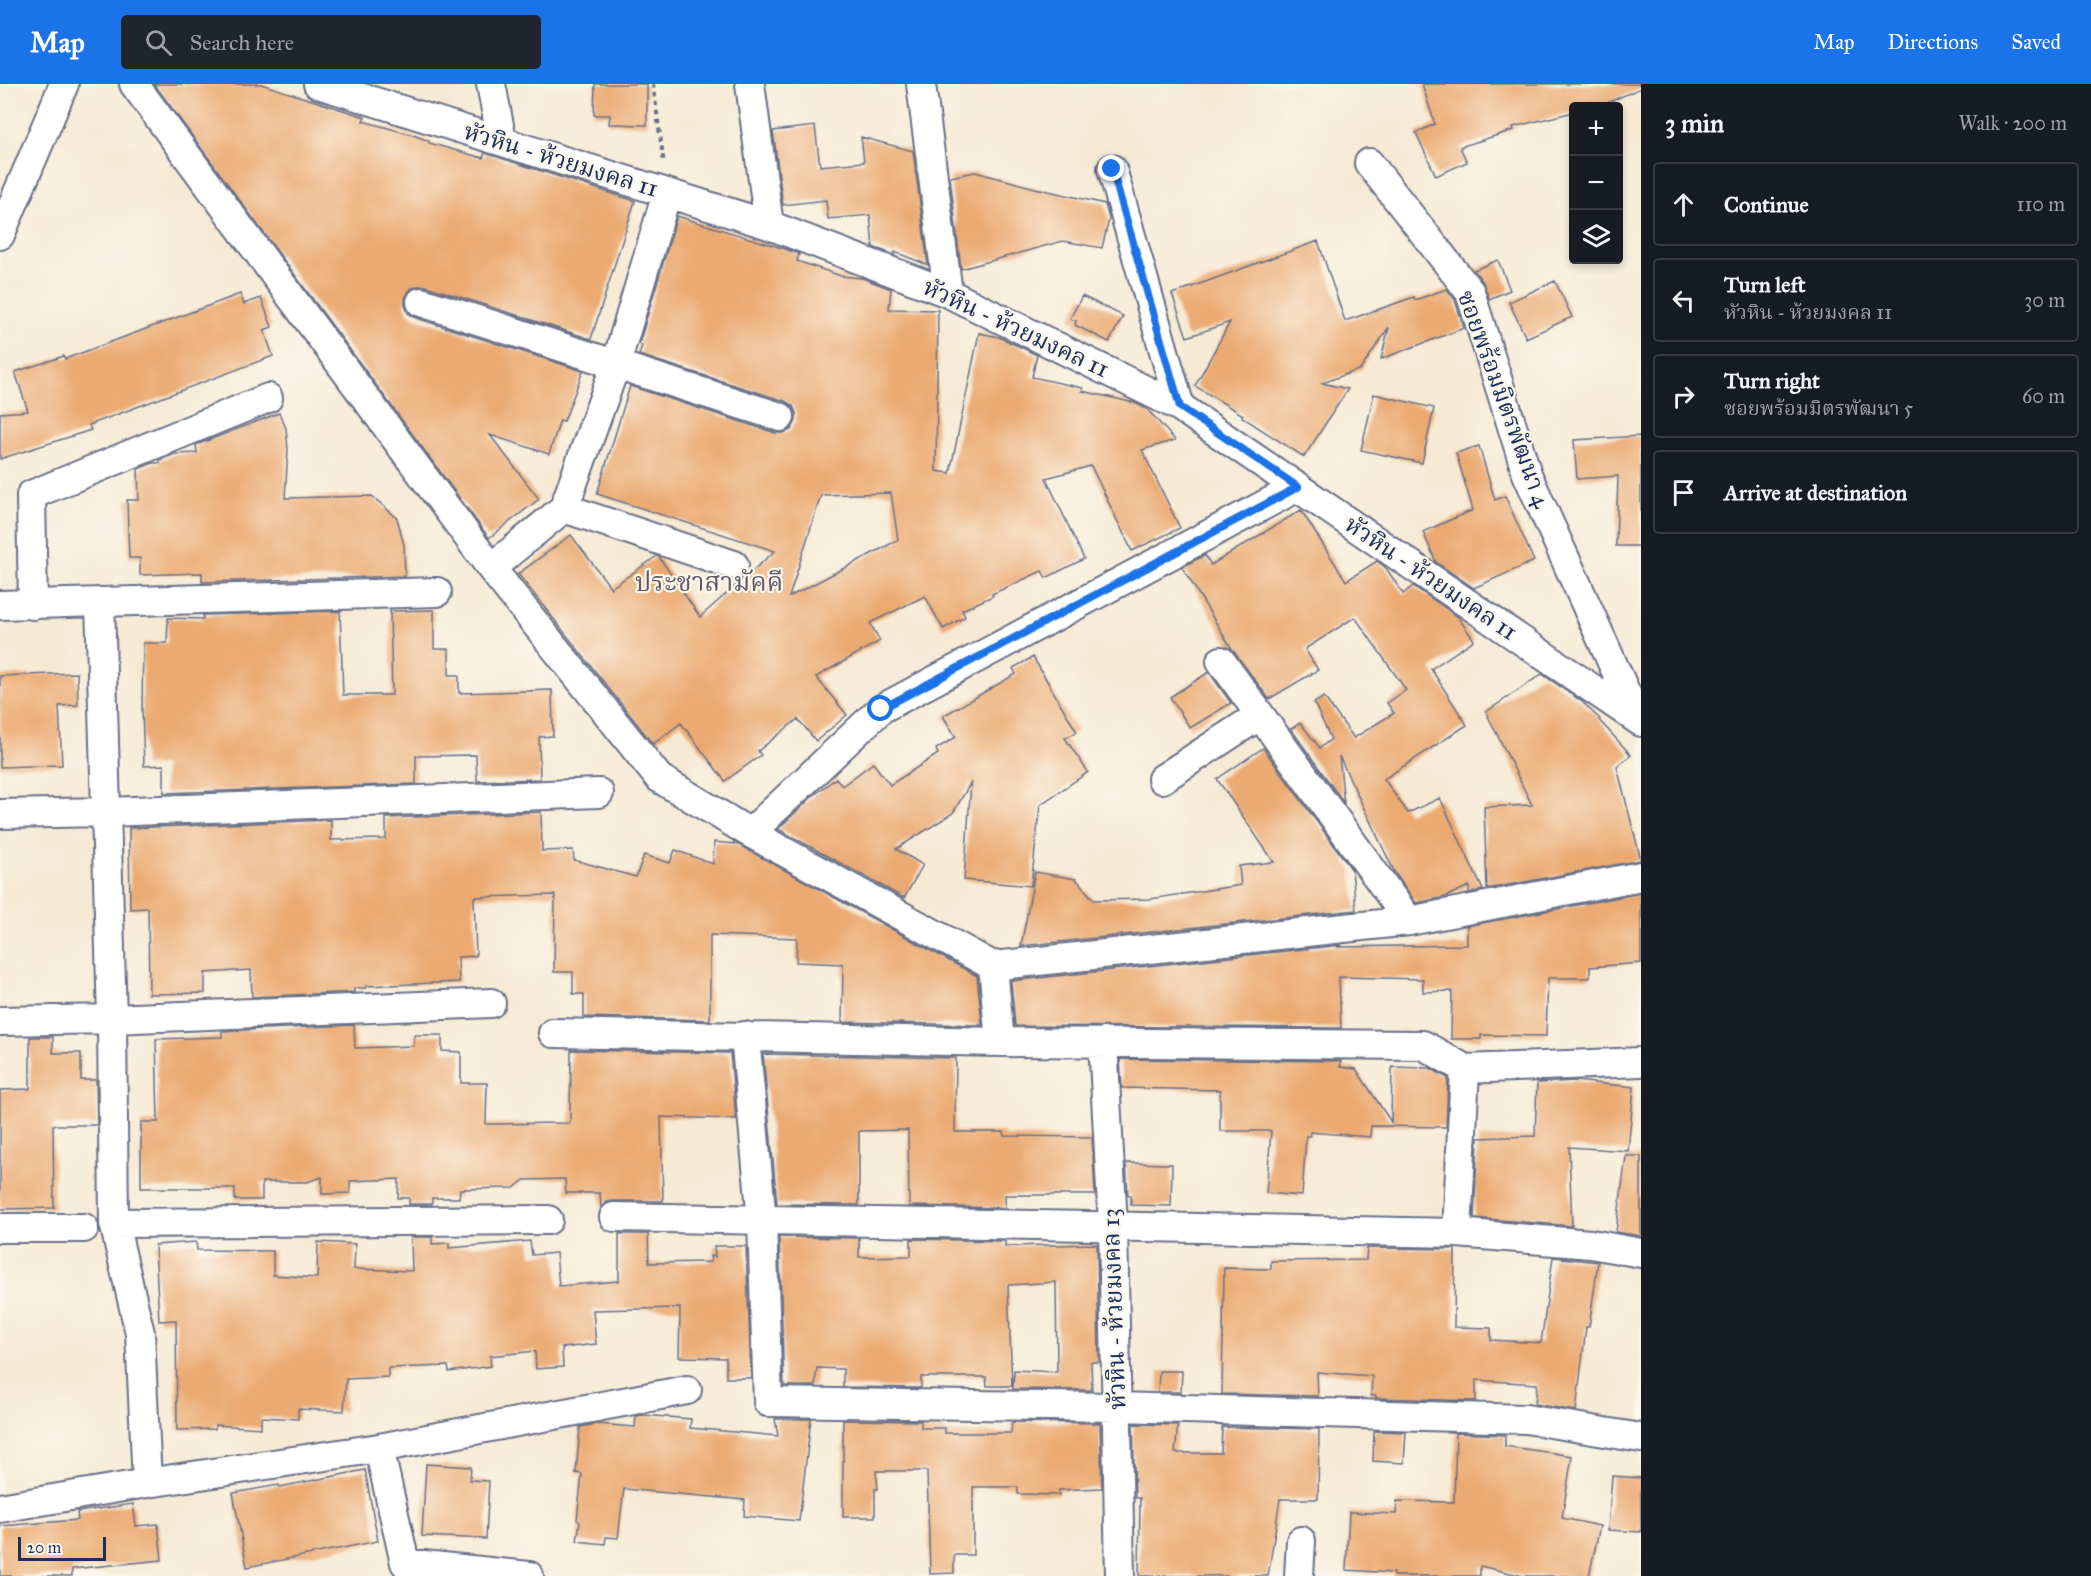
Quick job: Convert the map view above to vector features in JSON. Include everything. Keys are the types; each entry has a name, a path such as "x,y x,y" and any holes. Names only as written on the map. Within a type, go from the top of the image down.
{"street":[{"path":"0,235 64,84"},
{"path":"134,84 491,568 659,778 750,833 993,966 1409,921 1641,876"},
{"path":"491,84 502,141"},
{"path":"750,84 769,225"},
{"path":"921,84 948,293"},
{"name":"หัวหิน - ห้วยมงคล 11","path":"333,86 769,225 948,293 1180,407 1640,721"},
{"name":"ซอยพร้อมมิตรพัฒนา 4","path":"1369,163 1470,292 1527,474 1640,721"},
{"path":"1112,169 1180,407"},
{"path":"491,568 564,508 616,364 668,193"},
{"path":"421,302 780,417"},
{"path":"33,604 31,495 268,398"},
{"path":"750,833 881,709 1298,487"},
{"path":"564,508 734,565"},
{"path":"0,605 437,592"},
{"path":"100,602 112,1019 114,1223 140,1333 147,1483"},
{"path":"1221,661 1409,921"},
{"path":"1162,779 1260,715"},
{"path":"0,814 599,794"},
{"path":"993,966 1000,1042"},
{"path":"0,1021 112,1019 491,1003"},
{"path":"553,1033 1000,1042 1423,1045 1465,1069 1641,1062"},
{"path":"745,1036 762,1221 768,1402 1117,1407 1526,1419 1641,1438"},
{"name":"หัวหิน - ห้วยมงคล 13","path":"1104,1042 1113,1226 1120,1576"},
{"path":"1457,1233 1465,1069"},
{"path":"614,1217 1457,1233 1591,1244 1641,1253"},
{"path":"114,1223 548,1220"},
{"path":"0,1228 84,1228"},
{"path":"0,1508 379,1448 687,1390"},
{"path":"379,1448 405,1569 529,1576"},
{"path":"1299,1576 1301,1541"}],"path":[{"path":"653,84 668,193"}],"building":[{"path":"154,84 261,84 365,117 363,121 413,135 429,143 483,158 485,153 635,201 591,339 426,286 410,289 405,298 408,313 416,318 583,371 564,421 560,420 549,454 490,435 539,499 489,538"},
{"path":"595,84 647,84 647,125 609,124 610,115 594,115"},
{"path":"1422,84 1641,84 1641,88 1609,102 1569,102 1569,113 1513,127 1514,130 1460,147 1467,162 1436,176 1416,133 1435,124"},
{"path":"815,126 820,166 864,162 861,137 913,151 928,265 895,252 895,255 873,247 870,215 828,219 826,200 783,205 773,131"},
{"path":"975,172 1105,204 1109,219 1102,248 1063,241 961,269 950,177"},
{"path":"677,216 785,249 799,254 797,261 841,276 862,278 891,289 889,309 938,310 936,471 950,473 979,333 999,337 1037,355 1032,377 1083,388 1082,391 1135,403 1148,410 1175,440 1142,450 1180,528 1132,551 1091,466 1046,478 1084,559 1046,578 1042,571 992,594 993,596 962,610 965,617 943,629 925,596 870,623 880,641 816,677 847,715 816,741 798,719 758,751 761,755 725,781 681,723 653,744 518,574 571,535 611,588 657,556 659,557 700,617 775,551 597,494 630,386 775,433 791,430 796,421 793,406 785,401 639,355 642,345 639,344","holes":["891,493 898,540 789,597 821,495"]},
{"path":"1318,241 1345,321 1414,297 1415,300 1447,289 1455,300 1464,328 1381,359 1389,327 1361,369 1322,383 1348,389 1304,457 1242,417 1243,415 1195,386 1230,322 1187,337 1172,294"},
{"path":"1498,260 1510,290 1489,299 1483,282 1474,270"},
{"path":"1555,281 1572,317 1526,338 1509,302"},
{"path":"240,294 244,304 261,298 272,327 264,330 273,356 89,425 91,430 0,459 0,413 28,411 15,372 64,356 65,359"},
{"path":"1082,296 1123,316 1109,342 1075,325 1076,321 1070,319"},
{"path":"1374,394 1434,408 1422,463 1361,450"},
{"path":"279,413 286,428 288,450 285,498 372,496 397,518 404,545 405,576 202,582 202,573 140,575 140,558 129,558 127,500 139,500 138,469 153,463 160,463 160,460 175,454 197,453 196,445"},
{"path":"1641,436 1641,546 1616,546 1618,476 1577,479 1574,440"},
{"path":"1479,446 1495,500 1505,496 1534,561 1474,588 1436,562 1423,532 1473,510 1456,453"},
{"path":"1301,510 1346,581 1377,561 1386,568 1403,594 1413,586 1458,617 1474,640 1431,669 1467,725 1384,779 1408,813 1440,798 1483,890 1469,893 1469,886 1445,897 1416,903 1395,873 1339,756 1344,803 1291,729 1300,723 1320,748 1331,739 1314,703 1324,697 1354,738 1394,713 1387,703 1406,690 1355,617 1305,649 1318,670 1269,699 1232,649 1182,567 1205,555 1211,565"},
{"path":"434,610 434,649 449,649 449,675 459,675 459,693 552,690 553,736 539,737 540,779 477,781 476,755 416,756 416,784 164,793 164,765 144,766 143,643 167,643 168,618 203,619 203,615 340,611 343,695 392,695 390,611"},
{"path":"1033,657 1077,732 1065,738 1088,772 1040,805 1031,886 964,880 971,782 953,813 896,849 923,865 904,898 778,829 836,778 842,786 873,763 890,785 938,754 936,749 956,737 943,716 1016,674 1013,668"},
{"path":"1209,672 1231,703 1190,728 1170,697"},
{"path":"77,673 78,705 59,706 62,765 0,767 0,676"},
{"path":"1542,674 1581,701 1631,755 1617,767 1641,860 1487,889 1484,807 1532,805 1486,712"},
{"path":"1263,748 1352,870 1356,910 1021,946 1035,872 1076,879 1094,900 1150,899 1241,885 1239,866 1274,862 1217,779"},
{"path":"541,812 542,851 573,850 574,860 636,877 644,855 670,863 675,850 713,864 714,842 737,844 977,976 982,1025 842,1022 843,964 796,962 797,938 710,935 710,1020 584,1017 584,994 573,994 573,972 554,972 555,895 474,897 476,956 458,957 459,982 366,986 366,988 354,988 354,992 252,997 251,970 205,973 205,993 149,994 148,908 130,909 129,828 331,820 331,840 386,839 386,818"},
{"path":"1641,893 1641,963 1590,967 1590,978 1548,978 1546,1036 1481,1035 1481,1039 1451,1039 1452,991 1423,992 1423,979 1339,977 1341,1028 1015,1026 1011,981 1342,945 1337,947 1467,945 1467,926"},
{"path":"354,1025 355,1048 414,1046 414,1035 442,1035 442,1051 461,1052 461,1083 487,1083 486,1124 570,1123 571,1050 730,1053 736,1119 661,1117 663,1201 614,1201 607,1202 601,1208 600,1193 566,1193 565,1179 524,1180 514,1188 460,1189 459,1198 432,1198 432,1204 409,1204 409,1198 398,1198 399,1179 350,1181 350,1193 322,1194 322,1177 307,1182 262,1182 262,1200 235,1200 235,1188 141,1188 141,1122 158,1122 156,1039 222,1037 222,1031"},
{"path":"30,1037 53,1037 53,1053 81,1053 81,1080 96,1080 97,1125 53,1125 54,1208 0,1209 0,1090 30,1089"},
{"path":"763,1054 956,1058 955,1132 1004,1132 1004,1136 1092,1137 1095,1195 1005,1195 1005,1208 909,1206 908,1130 859,1131 859,1205 777,1204"},
{"path":"1120,1059 1341,1061 1340,1067 1356,1069 1391,1122 1392,1067 1430,1068 1448,1078 1446,1127 1371,1126 1370,1137 1310,1132 1310,1136 1306,1136 1302,1196 1266,1193 1271,1131 1220,1131 1220,1090 1122,1088"},
{"path":"1575,1081 1634,1087 1628,1151 1569,1147 1572,1226 1474,1218 1478,1138 1535,1136 1537,1083"},
{"path":"1626,1156 1641,1156 1641,1236 1616,1232"},
{"path":"1126,1163 1172,1164 1171,1206 1131,1205"},
{"path":"619,1234 648,1234 649,1263 711,1262 710,1256 715,1257 714,1246 746,1246 751,1378 726,1378 726,1358 679,1357 680,1308 593,1310 596,1344 562,1348 563,1367 536,1369 535,1351 490,1356 491,1366 449,1372 448,1366 388,1368 388,1377 346,1379 344,1411 298,1409 298,1419 261,1417 261,1428 215,1425 215,1429 177,1430 176,1320 159,1321 155,1245 196,1242 197,1250 273,1251 273,1275 317,1278 318,1242 355,1244 354,1269 412,1271 411,1237 432,1237 432,1244 449,1243 449,1248 530,1241 532,1255 556,1253 559,1286 619,1281"},
{"path":"779,1237 859,1238 859,1257 911,1256 911,1239 1005,1241 1005,1246 1097,1244 1099,1362 1091,1362 1092,1390 1013,1389 1014,1370 1057,1372 1056,1282 1008,1285 1012,1386 987,1386 986,1377 921,1377 921,1388 843,1387 843,1369 817,1368 815,1386 784,1386"},
{"path":"1367,1248 1455,1249 1454,1327 1491,1328 1491,1340 1541,1343 1553,1257 1598,1262 1589,1327 1586,1327 1576,1411 1535,1404 1537,1384 1476,1380 1476,1401 1376,1398 1376,1396 1371,1396 1372,1376 1317,1372 1318,1396 1222,1394 1224,1268 1271,1269 1271,1261 1366,1260"},
{"path":"1159,1371 1182,1371 1181,1392 1158,1392"},
{"path":"636,1416 691,1419 690,1428 778,1436 775,1419 811,1419 799,1521 744,1516 745,1500 624,1489 618,1538 606,1537 605,1544 577,1541 582,1474 576,1473 580,1427 597,1424 635,1427"},
{"path":"843,1420 921,1421 921,1428 945,1428 945,1433 1011,1433 1012,1422 1100,1423 1102,1488 1059,1490 1059,1495 1018,1494 1018,1487 973,1487 973,1555 954,1555 954,1573 930,1574 927,1471 876,1471 878,1489 875,1489 875,1517 843,1517"},
{"path":"1133,1424 1178,1425 1175,1453 1221,1453 1222,1427 1319,1429 1318,1499 1280,1499 1268,1576 1139,1576 1140,1498 1135,1498"},
{"path":"1374,1431 1406,1432 1404,1463 1373,1461"},
{"path":"1456,1433 1505,1435 1505,1446 1572,1456 1562,1518 1600,1526 1589,1576 1523,1576 1480,1566 1480,1576 1393,1576 1393,1573 1346,1570 1349,1512 1396,1514 1397,1501 1454,1502"},
{"path":"426,1464 471,1467 470,1480 489,1481 486,1539 422,1536"},
{"path":"365,1470 378,1541 247,1567 233,1493 279,1485 280,1487"},
{"path":"1612,1476 1641,1478 1641,1532 1608,1530"},
{"path":"133,1504 136,1526 158,1524 162,1560 72,1569 72,1576 0,1576 0,1526 78,1520 77,1512"}],"district":[{"name":"ประชาสามัคคี","path":"709,582"}],"route":[{"path":"881,709 1298,487 1180,407 1112,169"}]}
